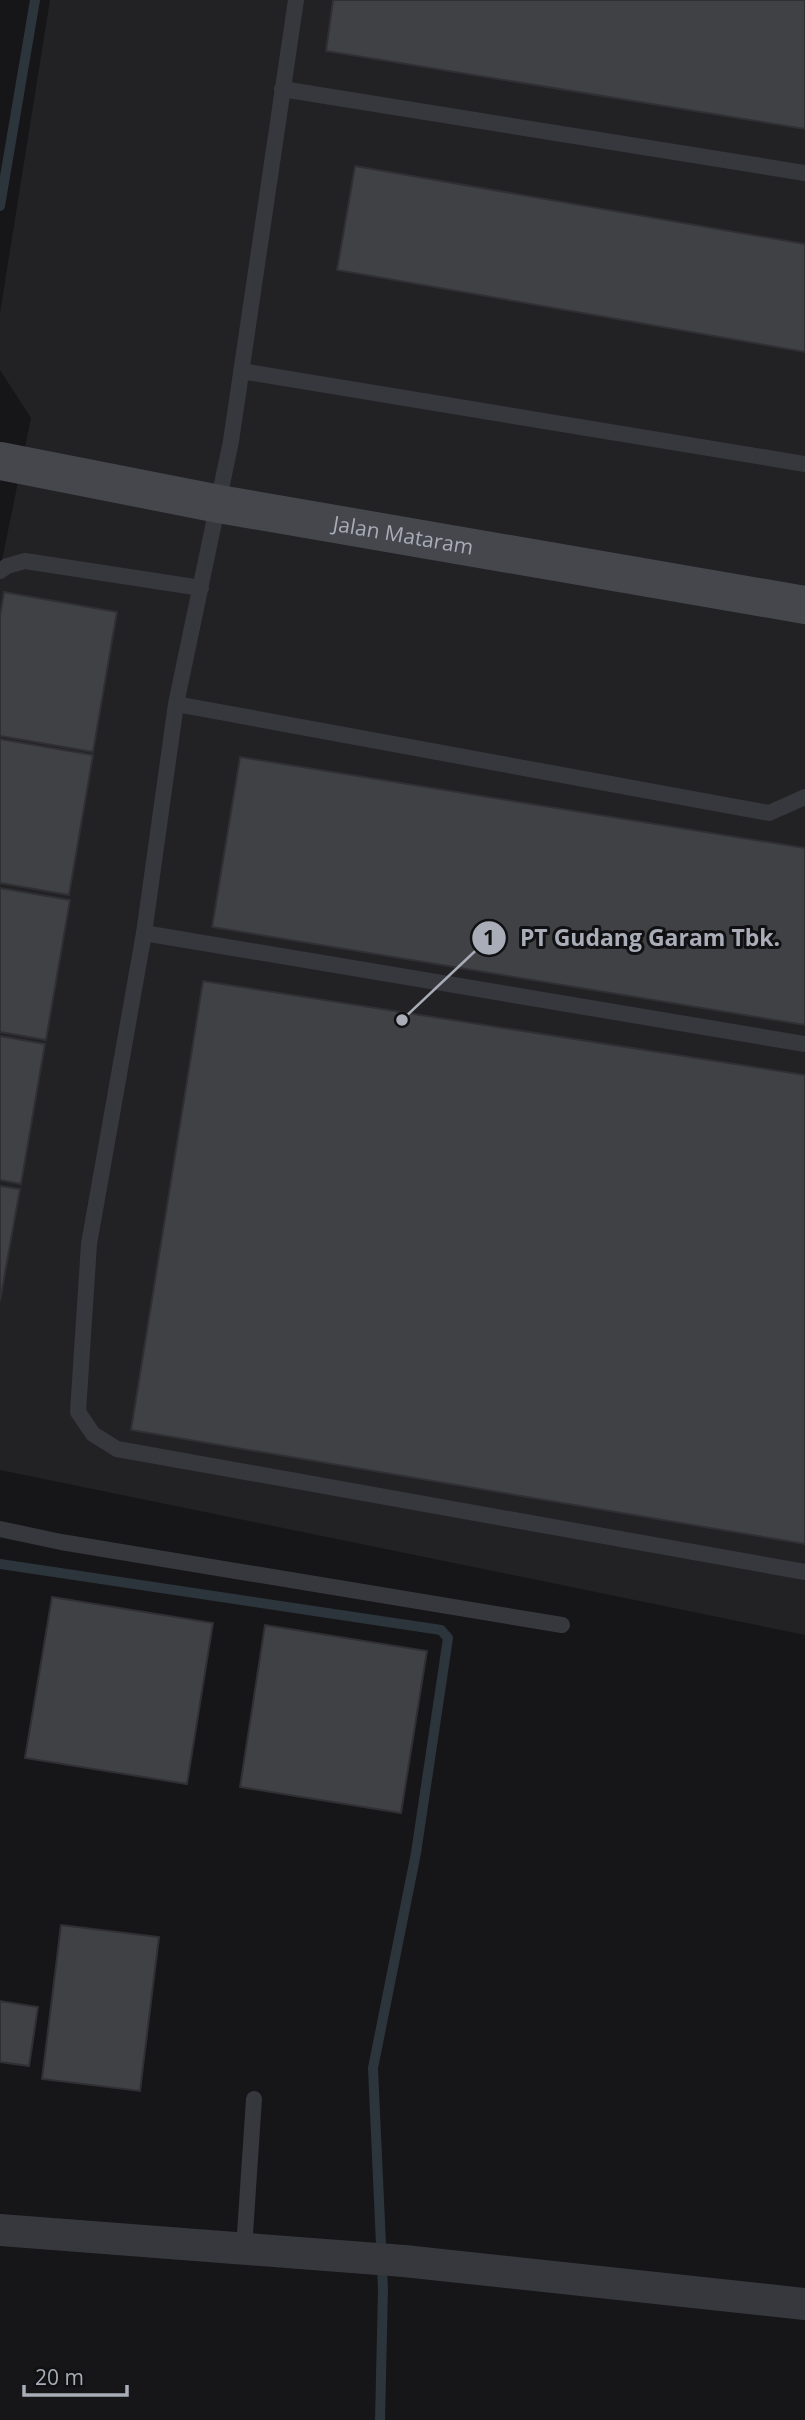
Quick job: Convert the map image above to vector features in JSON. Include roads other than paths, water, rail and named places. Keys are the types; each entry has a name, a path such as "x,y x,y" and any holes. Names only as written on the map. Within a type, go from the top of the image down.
{"main road":[{"name":"Jalan Mataram","path":"0,461 219,504 805,605"}],"street":[{"path":"0,2230 404,2261 805,2304"}],"lane":[{"path":"296,0 219,504 176,704 144,933 89,1244 78,1412 93,1434 117,1449 805,1572"},
{"path":"282,89 805,173"},
{"path":"241,371 805,464"},
{"path":"0,571 25,561 201,588"},
{"path":"176,704 769,813 805,797"},
{"path":"144,933 805,1044"},
{"path":"0,1529 88,1547 562,1625"},
{"path":"244,2248 254,2099"}],"waterway":[{"path":"0,206 35,0"},
{"path":"0,1564 441,1630 448,1638 416,1853 373,2068 383,2289 380,2420"}],"place":[{"name":"PT Gudang Garam Tbk.","path":"402,1020"}]}
